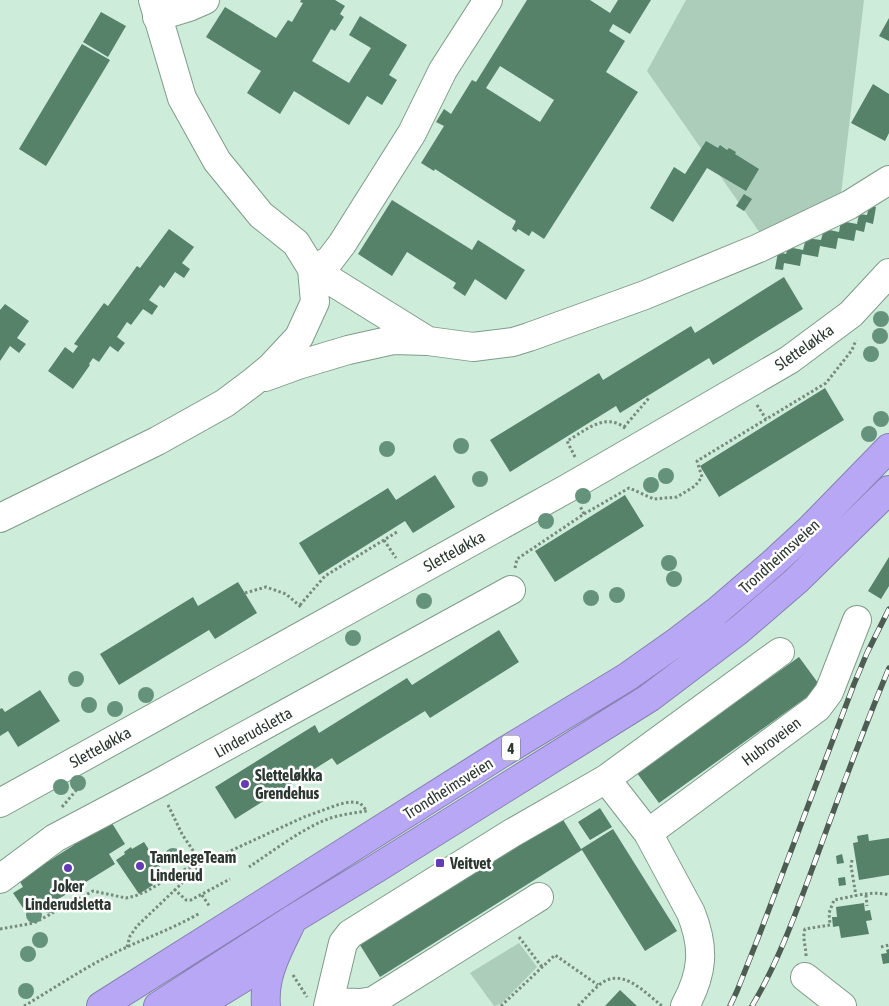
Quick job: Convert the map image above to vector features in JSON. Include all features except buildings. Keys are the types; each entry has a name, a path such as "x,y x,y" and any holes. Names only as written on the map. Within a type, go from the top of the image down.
{"highway":[{"name":"Trondheimsveien","path":"101,1006 627,677 678,641 716,612 773,563 811,528 889,448"},
{"name":"Trondheimsveien","path":"158,1006 293,919 649,698 739,630 796,582 889,490"},
{"path":"266,1006 266,985 282,965 293,919"},
{"path":"197,1006 282,965"}],"street":[{"path":"0,518 157,441 225,403 271,368 299,337 315,302 312,269 296,243 261,215 217,161 182,98 155,8 189,7 204,0"},
{"path":"312,269 329,261 342,244 412,133 443,70 488,0"},
{"path":"253,382 298,365 348,350 393,340 428,340 473,347 513,342 529,337 645,295 759,248 849,206 889,180"},
{"path":"312,269 428,340"},
{"name":"Sletteløkka","path":"0,803 568,488 632,437 789,360 851,314 889,273"},
{"name":"Linderudsletta","path":"0,878 55,838 511,590"},
{"name":"Hubroveien","path":"648,833 817,708 829,692 857,620"},
{"path":"539,897 373,1000 360,1003 322,1002 343,943 350,934 512,833 606,779 780,652"},
{"path":"606,779 648,833 697,926 700,940 698,974 685,1006"},
{"path":"805,977 842,1006"}],"path":[{"path":"511,590 517,559 584,514 629,488 654,499 677,496 696,486 702,477 697,461 826,383 852,350 860,332 858,322 851,314"},
{"path":"577,460 567,442 598,423 608,420 632,437 649,398"},
{"path":"568,488 584,514"},
{"path":"300,605 325,576 397,532"},
{"path":"384,540 397,560"},
{"path":"244,593 266,587 286,594 300,605 316,628"},
{"path":"157,784 182,834 202,864"},
{"path":"0,928 34,923 93,891 126,898 135,896 183,870 202,864 304,817 340,804 360,803 367,811"},
{"path":"358,816 367,811"},
{"path":"249,867 319,823 343,815 367,811"},
{"path":"852,860 851,866 856,896"},
{"path":"127,947 130,936 137,926 202,864"},
{"path":"174,890 186,900 191,900 230,879"},
{"path":"805,977 806,950 803,936 805,930 830,925 829,913 834,900 883,893 889,895"},
{"path":"202,894 210,908 218,902"},
{"path":"866,895 866,906"},
{"path":"24,1006 103,959 182,924 203,912"},
{"path":"506,919 542,967"},
{"path":"881,947 889,945"},
{"path":"501,1006 555,955 598,985"},
{"path":"103,959 106,964"},
{"path":"282,965 322,1002"},
{"path":"578,1006 598,985 614,978 631,982 662,1006"}],"green space":[{"path":"686,0 864,0 841,194 760,233 647,71"},
{"path":"519,943 537,967 501,1004 494,1006 470,973"}],"railway":[{"path":"730,1006 760,933 854,684 889,609"},
{"path":"752,1006 788,933 889,668"}],"place":[{"name":"Sletteløkka Grendehus","path":"245,784"},
{"name":"Veitvet","path":"440,863"},
{"name":"TannlegeTeam Linderud","path":"140,866"},
{"name":"Joker Linderudsletta","path":"68,868"}]}
